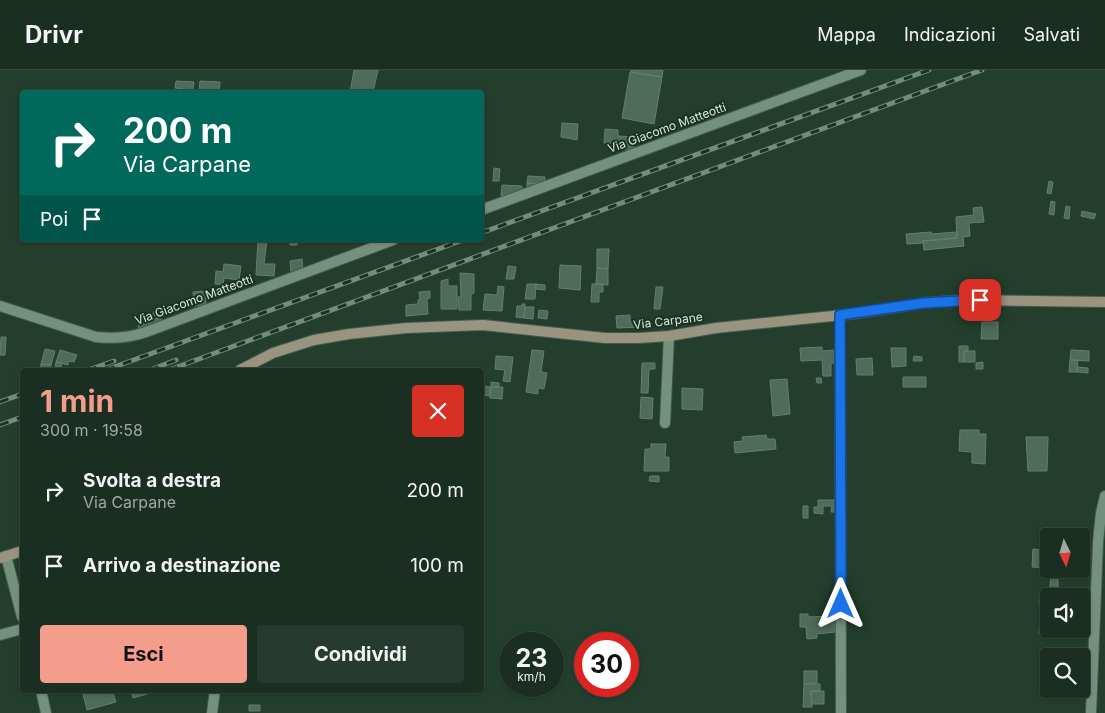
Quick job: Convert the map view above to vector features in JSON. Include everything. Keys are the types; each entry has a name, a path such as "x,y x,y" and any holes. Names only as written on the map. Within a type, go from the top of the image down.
{"street":[{"name":"Via Giacomo Matteotti","path":"484,209 861,70"},
{"name":"Via Giacomo Matteotti","path":"0,306 96,337 126,338 388,242"},
{"name":"Via Carpane","path":"243,368 273,353 314,340 406,328 483,325 605,338 639,338 840,315 924,303 963,300 1105,302"},
{"path":"840,315 841,713"},
{"path":"665,422 669,336"},
{"path":"1091,713 1098,542 1105,496"},
{"path":"20,552 3,557 20,610"},
{"path":"0,635 20,630"},
{"path":"42,693 46,713"},
{"path":"212,713 215,693"}],"building":[{"path":"354,70 378,70 373,90 350,90"},
{"path":"631,70 663,70 662,77 631,72"},
{"path":"630,72 662,77 654,124 622,118"},
{"path":"176,81 194,82 193,90 175,88"},
{"path":"200,81 220,82 219,90 199,90"},
{"path":"562,123 578,124 577,140 561,137"},
{"path":"605,129 618,130 618,136 635,137 634,150 615,149 616,144 604,143"},
{"path":"494,168 500,169 499,181 493,181"},
{"path":"528,176 545,177 544,187 538,187 538,184 527,183"},
{"path":"1049,181 1053,182 1051,194 1047,193"},
{"path":"527,183 538,184 538,187 527,189"},
{"path":"502,185 522,186 522,193 515,197 501,196"},
{"path":"1051,201 1055,202 1054,215 1049,214"},
{"path":"1066,206 1070,207 1069,219 1064,218"},
{"path":"982,207 984,222 969,223 970,236 963,237 964,246 924,250 923,241 957,238 956,217 974,215 973,208"},
{"path":"1082,211 1096,214 1094,219 1081,216"},
{"path":"931,232 931,234 957,232 957,238 907,244 906,234"},
{"path":"258,242 267,242 264,264 275,264 274,276 256,275"},
{"path":"290,242 297,242 297,245 290,245"},
{"path":"597,249 609,249 608,269 597,268"},
{"path":"302,259 303,271 291,272 290,261"},
{"path":"224,264 241,266 239,280 224,278 223,285 215,284 216,271 223,272"},
{"path":"560,265 581,266 580,290 559,288"},
{"path":"508,266 516,267 514,279 506,279"},
{"path":"597,268 608,269 608,285 596,284"},
{"path":"460,273 474,274 474,293 471,294 471,310 459,310 458,297 461,297"},
{"path":"448,279 448,286 457,286 457,309 441,309 441,281"},
{"path":"527,284 536,284 535,299 525,299"},
{"path":"536,284 545,285 545,290 536,289"},
{"path":"592,284 603,284 603,292 599,292 599,302 591,302"},
{"path":"498,286 504,287 502,311 483,310 485,294 497,295"},
{"path":"656,287 663,287 660,309 654,309"},
{"path":"205,291 206,305 194,306 193,292"},
{"path":"430,291 430,298 427,299 428,314 406,316 406,305 418,304 418,300 420,300 419,292"},
{"path":"522,304 525,304 524,318 516,317 517,306 522,306"},
{"path":"525,307 534,307 533,319 524,318"},
{"path":"158,310 159,314 154,316 153,312"},
{"path":"539,310 548,311 547,319 538,318"},
{"path":"630,315 630,321 640,321 641,327 617,328 616,316"},
{"path":"160,317 163,324 140,331 138,325"},
{"path":"982,322 998,322 998,339 981,339"},
{"path":"1,337 6,337 5,355 0,355"},
{"path":"959,346 968,346 968,351 964,351 964,362 959,362"},
{"path":"822,347 822,351 836,350 837,363 831,363 831,376 823,376 822,360 801,361 800,348"},
{"path":"891,348 906,348 906,366 892,367"},
{"path":"45,349 55,351 51,365 41,364"},
{"path":"60,350 77,355 74,362 69,361 68,365 56,362"},
{"path":"532,350 544,351 541,372 547,373 544,389 538,388 538,394 526,392"},
{"path":"1071,350 1089,351 1089,361 1070,360"},
{"path":"964,351 975,351 975,362 964,362"},
{"path":"496,356 513,357 510,382 503,381 505,370 495,369"},
{"path":"914,356 922,357 922,361 913,361"},
{"path":"872,358 873,375 857,375 856,359"},
{"path":"1070,360 1078,360 1077,372 1069,372"},
{"path":"56,362 62,363 61,367 55,366"},
{"path":"983,362 983,369 976,369 976,363"},
{"path":"642,363 655,363 655,369 649,369 648,393 641,393"},
{"path":"41,364 51,365 50,368 40,368"},
{"path":"1077,367 1088,368 1088,373 1077,372"},
{"path":"903,377 926,377 926,387 903,387"},
{"path":"816,378 821,378 822,383 817,383"},
{"path":"787,379 790,414 773,416 770,380"},
{"path":"491,382 499,383 499,387 491,387"},
{"path":"484,386 491,387 490,396 484,395"},
{"path":"491,387 503,387 502,399 490,398"},
{"path":"682,388 703,389 702,410 682,409"},
{"path":"641,397 653,398 652,419 640,418"},
{"path":"960,430 979,430 979,434 986,434 985,464 972,463 972,452 959,451"},
{"path":"766,435 767,439 775,439 776,449 735,453 734,442 743,441 742,437"},
{"path":"1026,437 1048,437 1047,471 1028,471"},
{"path":"651,444 666,444 665,457 669,457 669,471 644,471 645,449 651,449"},
{"path":"650,476 659,476 659,482 649,481"},
{"path":"818,500 839,500 839,512 831,512 832,506 823,506 823,514 814,513 814,507 818,507"},
{"path":"803,506 808,506 808,518 803,518"},
{"path":"1033,549 1040,550 1040,567 1032,567"},
{"path":"1051,578 1058,578 1058,588 1050,588"},
{"path":"800,614 808,614 808,617 834,616 835,632 817,634 817,638 807,639 806,627 800,627"},
{"path":"804,671 817,671 817,683 804,684"},
{"path":"804,684 820,684 820,691 811,691 812,707 803,707"},
{"path":"811,691 824,691 824,704 812,704"},
{"path":"83,693 113,693 116,702 87,710"},
{"path":"132,693 150,693 133,698"},
{"path":"249,705 260,705 260,711 249,711"}],"railway":[{"path":"484,232 929,70"},
{"path":"174,368 982,70"},
{"path":"111,368 458,242"},
{"path":"155,368 176,360"},
{"path":"94,368 114,361"},
{"path":"0,402 20,395"},
{"path":"0,425 20,418"}],"route":[{"path":"841,604 840,315 924,303 980,300"}]}
